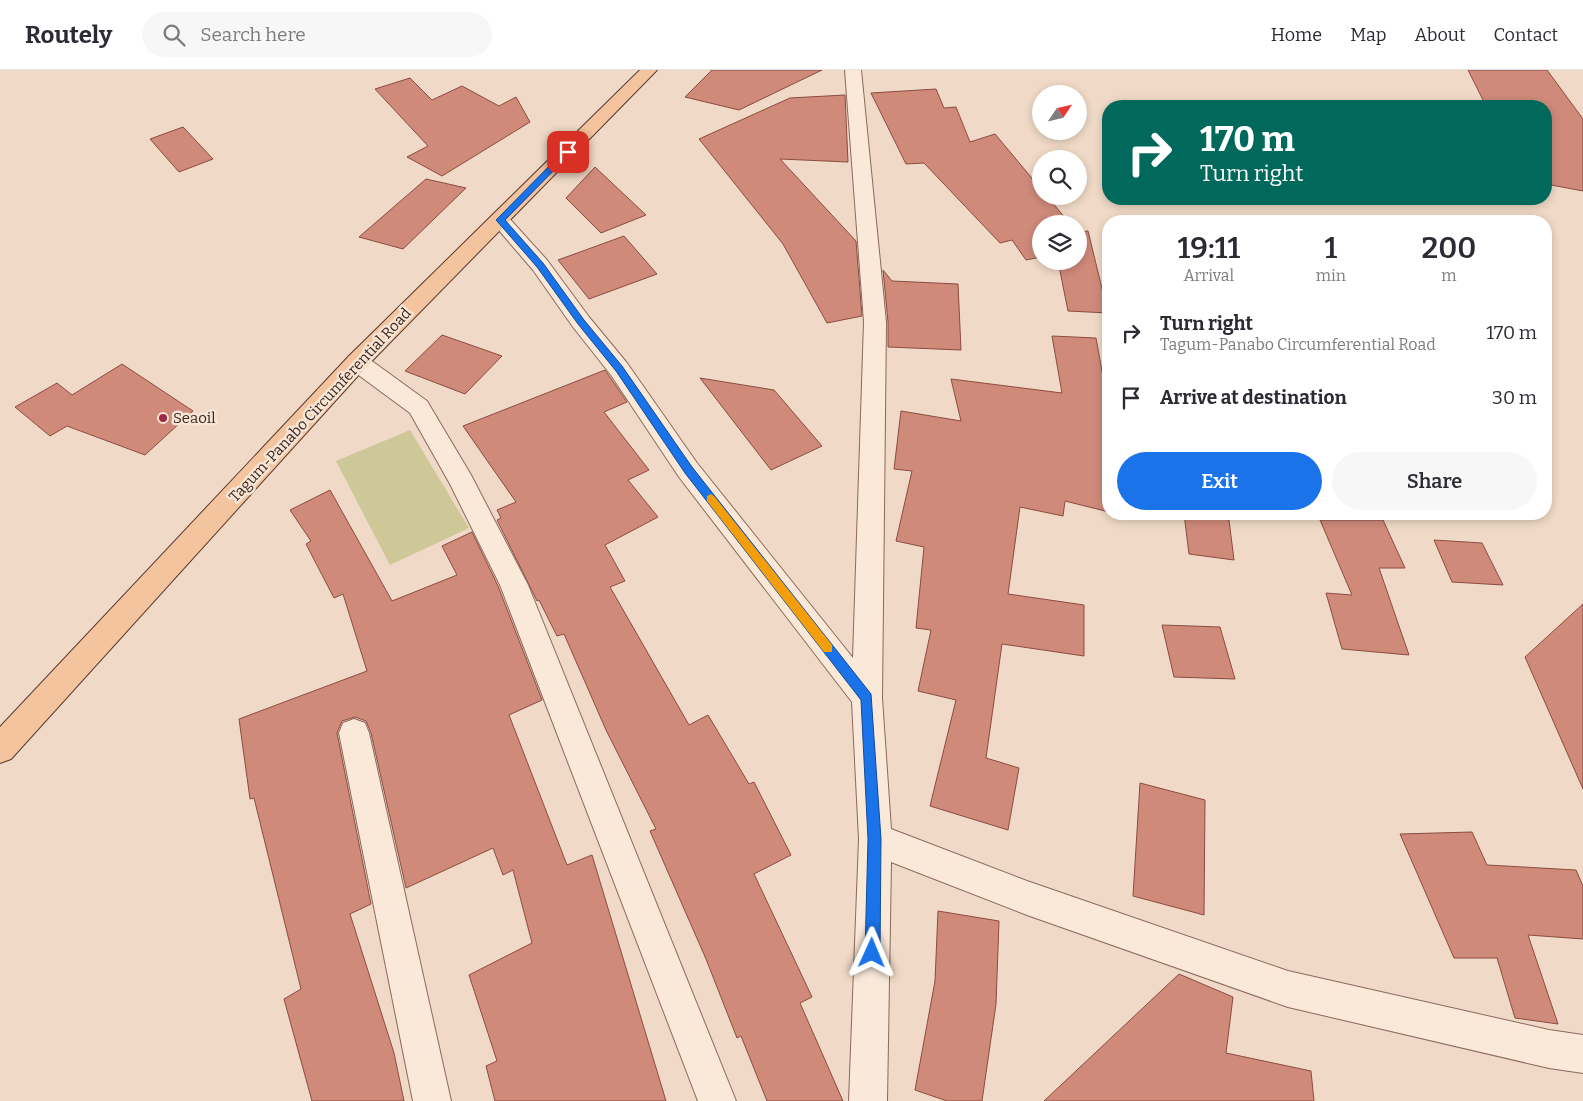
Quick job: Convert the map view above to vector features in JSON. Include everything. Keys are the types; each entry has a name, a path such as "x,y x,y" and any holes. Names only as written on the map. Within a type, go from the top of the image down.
{"main road":[{"name":"Tagum-Panabo Circumferential Road","path":"0,749 357,362 649,70"}],"street":[{"path":"853,70 875,322 867,698 875,839 868,1101"},
{"path":"500,220 540,265 581,322 619,368 688,470 867,698"},
{"path":"357,362 419,407 462,482 514,585 717,1101"},
{"path":"354,734 432,1101"},
{"path":"875,839 1027,898 1288,989 1549,1049 1583,1054"}],"shaded area":[{"path":"410,430 469,528 390,565 336,461"}],"building":[{"path":"712,70 822,70 739,110 685,97"},
{"path":"1468,70 1547,70 1583,119 1583,191 1552,185 1552,100 1483,100"},
{"path":"410,78 432,100 462,86 499,106 516,97 530,122 442,176 407,157 428,146 375,89"},
{"path":"936,89 944,108 956,107 970,142 995,134 1032,178 1032,205 1054,205 1063,215 1032,215 1032,259 1026,260 1012,240 1000,243 924,163 906,164 871,93"},
{"path":"845,95 848,162 780,159 856,241 862,316 827,323 783,244 699,139 790,98"},
{"path":"183,127 213,159 179,172 150,139"},
{"path":"595,167 646,215 601,233 566,198"},
{"path":"426,179 466,188 403,249 359,237"},
{"path":"1088,231 1102,288 1102,313 1068,311 1060,270 1087,270"},
{"path":"624,236 657,274 589,299 558,260"},
{"path":"883,270 892,281 958,284 961,350 888,347 888,322"},
{"path":"442,335 502,356 465,394 405,371"},
{"path":"1052,336 1096,338 1102,371 1102,510 1065,501 1063,516 1020,507 1008,594 1084,605 1084,656 1002,644 986,758 1019,768 1008,830 930,806 956,700 918,691 931,630 916,628 924,547 896,541 912,471 894,469 901,411 961,421 951,379 1062,393"},
{"path":"122,364 193,411 145,455 67,426 50,436 15,407 57,383 72,395"},
{"path":"605,370 627,402 604,412 649,470 628,480 658,517 605,545 625,581 610,587 689,725 708,715 749,784 754,782 791,855 754,874 812,997 800,1003 843,1101 767,1101 741,1036 737,1038 706,959 650,831 656,829 606,730 564,634 557,636 539,600 537,601 497,520 501,518 497,510 516,502 463,426"},
{"path":"700,378 774,390 822,446 771,470"},
{"path":"330,490 392,601 457,575 442,546 472,532 498,586 542,700 509,715 567,865 592,855 666,1101 495,1101 486,1066 497,1061 469,975 532,943 513,870 503,875 493,848 406,888 371,733 366,721 355,717 342,721 337,733 371,904 350,914 394,1053 404,1101 312,1101 284,999 301,989 254,798 250,799 239,719 367,671 343,594 334,598 306,544 311,541 290,510"},
{"path":"1185,520 1229,520 1234,560 1189,554"},
{"path":"1320,520 1383,520 1405,568 1379,568 1409,655 1342,649 1326,593 1352,595"},
{"path":"1434,540 1482,543 1503,585 1452,582"},
{"path":"1583,604 1583,789 1525,657"},
{"path":"1162,625 1220,627 1235,679 1174,677"},
{"path":"1140,783 1205,800 1204,915 1133,896"},
{"path":"1472,832 1487,865 1576,870 1583,886 1583,939 1528,935 1558,1024 1515,1018 1497,958 1454,958 1400,834"},
{"path":"938,911 999,921 996,1004 982,1101 947,1101 915,1090 935,981"},
{"path":"1179,974 1233,997 1226,1053 1311,1071 1314,1101 1044,1101"}],"slow traffic":[{"path":"711,498 828,649"}],"place":[{"name":"Seaoil","path":"163,418"}],"route":[{"path":"568,152 500,220 540,265 581,322 619,368 688,470 867,698 875,839 872,953"}]}
